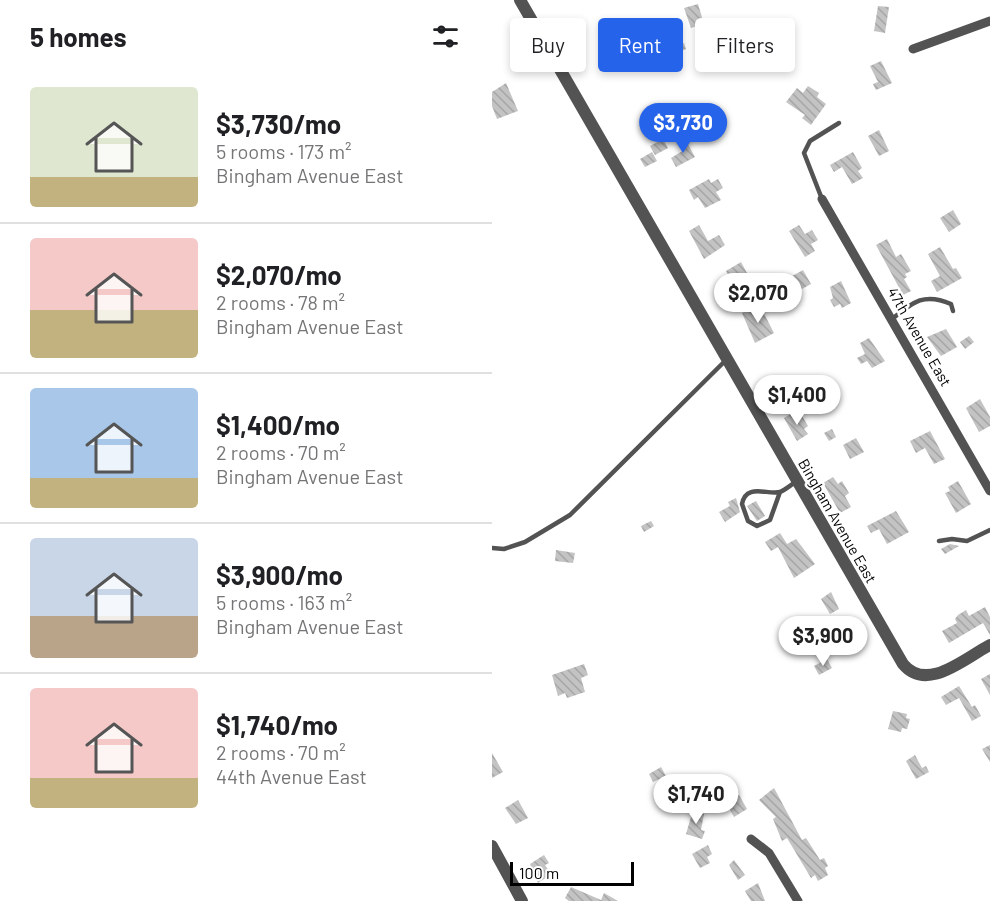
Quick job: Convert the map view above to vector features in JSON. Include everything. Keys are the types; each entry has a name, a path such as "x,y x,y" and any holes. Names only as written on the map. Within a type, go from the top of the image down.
{"street":[{"name":"Bingham Avenue East","path":"520,0 907,669 920,676 936,674 990,645"},
{"path":"913,49 990,21"},
{"name":"47th Avenue East","path":"822,199 990,491"},
{"path":"751,839 763,846 769,853 798,901"},
{"path":"492,846 522,901"}],"lane":[{"path":"822,199 804,153 810,141 839,123"},
{"path":"891,320 917,301 928,298 951,304 953,311"},
{"path":"492,548 504,549 525,542 570,515 727,359"},
{"path":"780,492 765,490 748,494 742,504 747,521 757,525 770,520 780,492 797,481"},
{"path":"939,541 952,538 967,541 990,530"}],"building":[{"path":"698,4 702,18 695,18 695,27 691,28 684,8"},
{"path":"878,6 889,7 885,33 874,31"},
{"path":"881,61 892,83 876,90 873,84 878,82 870,66"},
{"path":"506,83 518,111 497,119 492,106 492,92"},
{"path":"808,86 819,93 817,97 826,104 811,125 802,118 805,115 786,102 797,88 803,93"},
{"path":"879,130 889,151 879,156 868,136"},
{"path":"684,137 695,157 676,167 671,158 684,150 678,140"},
{"path":"663,139 668,148 655,155 650,146"},
{"path":"652,152 657,161 645,167 640,159"},
{"path":"853,152 862,168 858,171 863,178 852,184 842,167 834,172 830,165"},
{"path":"709,179 711,183 718,179 723,188 716,192 721,200 705,208 698,197 694,200 689,190"},
{"path":"953,210 961,224 949,232 940,218"},
{"path":"699,225 708,241 719,235 725,245 704,259 689,231"},
{"path":"799,225 805,234 812,230 818,240 811,244 815,251 805,257 789,231"},
{"path":"887,239 896,257 901,254 911,271 905,274 907,277 904,279 911,291 903,295 876,245"},
{"path":"940,247 953,269 956,268 962,278 937,292 931,281 940,276 928,254"},
{"path":"741,262 747,273 728,285 724,278 728,275 726,271"},
{"path":"803,270 811,284 793,294 785,280"},
{"path":"841,281 851,303 842,308 840,304 834,307 830,300 833,298 830,287"},
{"path":"759,304 774,333 755,343 742,313"},
{"path":"946,329 957,347 941,356 927,337"},
{"path":"969,336 974,342 965,349 960,342"},
{"path":"869,338 885,361 872,368 867,361 861,364 857,358 865,354 860,343"},
{"path":"794,389 801,400 795,404 788,393"},
{"path":"980,399 990,417 990,426 979,432 966,408"},
{"path":"794,412 798,419 802,416 808,426 804,429 808,434 797,441 784,418"},
{"path":"832,429 836,437 829,441 824,433"},
{"path":"930,431 945,459 934,464 925,448 916,453 910,441"},
{"path":"856,438 864,452 850,459 843,445"},
{"path":"833,477 838,484 842,481 849,493 845,496 851,507 840,513 823,483"},
{"path":"958,481 971,504 956,513 945,493 950,491 948,487"},
{"path":"736,498 740,512 725,522 719,512 730,506 728,502"},
{"path":"756,501 765,516 757,521 747,506"},
{"path":"896,511 909,532 887,544 879,529 871,533 867,526"},
{"path":"651,521 654,526 644,532 641,526"},
{"path":"780,533 787,544 796,539 815,564 794,578 778,547 771,551 765,542"},
{"path":"950,544 959,546 945,554 941,549"},
{"path":"556,550 575,553 573,563 555,561"},
{"path":"831,592 839,609 830,614 821,599"},
{"path":"985,607 990,617 990,635 983,623 949,643 942,631 957,623 955,619 958,615 966,610 969,616"},
{"path":"841,623 854,644 844,648 840,641 833,645 827,633"},
{"path":"827,659 832,668 819,675 814,666"},
{"path":"584,664 588,675 581,678 585,692 567,698 565,693 558,696 552,675"},
{"path":"990,674 990,695 981,679"},
{"path":"959,686 972,707 975,705 981,716 972,721 959,698 946,705 941,697"},
{"path":"893,711 907,714 906,718 910,719 907,729 902,728 901,732 888,729"},
{"path":"990,745 990,762 982,749"},
{"path":"492,753 503,772 492,778"},
{"path":"915,755 922,768 926,766 929,772 916,779 906,761"},
{"path":"661,767 666,776 653,782 649,774"},
{"path":"774,788 802,840 806,838 820,860 824,858 828,866 825,868 828,875 818,881 815,875 811,878 787,838 782,841 773,819 776,817 759,800"},
{"path":"739,795 747,809 734,817 726,803"},
{"path":"518,800 528,818 516,824 505,808"},
{"path":"693,810 704,814 701,830 705,831 702,839 686,834"},
{"path":"708,845 712,854 707,857 710,863 700,868 692,854"},
{"path":"544,855 549,863 545,865 551,874 538,883 530,864"},
{"path":"734,860 745,875 738,880 729,865"},
{"path":"758,883 765,901 751,901 745,891"},
{"path":"571,887 601,900 604,893 618,901 569,901 565,898"}]}
